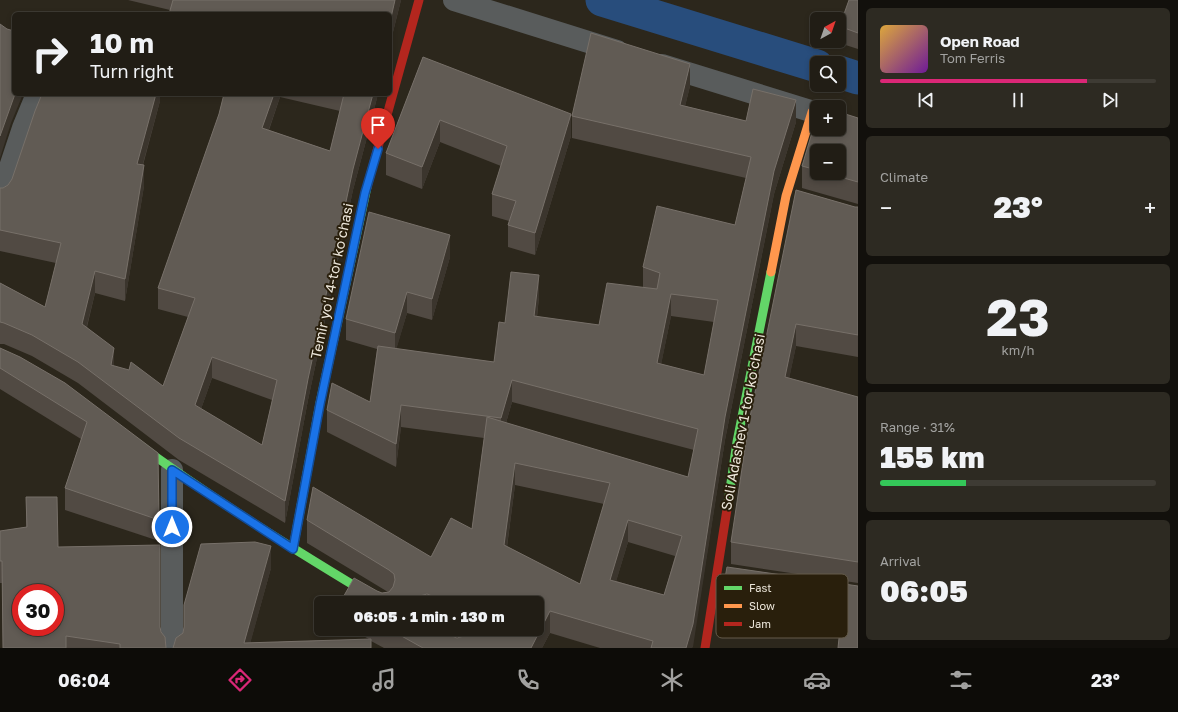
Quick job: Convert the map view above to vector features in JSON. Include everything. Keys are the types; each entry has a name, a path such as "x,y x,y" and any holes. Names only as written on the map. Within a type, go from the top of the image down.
{"street":[{"name":"Temir yoʻl 4-tor koʻchasi","path":"293,549 320,404 365,193 419,0"},
{"path":"454,0 810,111"},
{"path":"0,197 23,128 36,96"},
{"name":"Soli Adashev 1-tor koʻchasi","path":"705,648 708,637 716,574 737,442 786,196 810,124"},
{"path":"786,196 808,203"},
{"path":"128,437 172,470 293,549 371,596"},
{"path":"172,470 172,648"}],"building":[{"path":"173,0 395,0 392,13 170,12"},
{"path":"849,0 858,0 858,33 846,29 846,12 845,12"},
{"path":"0,24 12,30 12,96 14,96 0,136"},
{"path":"591,33 690,64 680,105 746,121 753,89 796,100 774,171 725,417 693,624 686,648 651,648 653,641 550,611 544,623 544,596 432,596 427,594 420,596 344,596 354,578 382,593 389,592 393,587 395,580 394,574 307,520 313,487 431,557 451,518 472,529 487,417 688,477 698,429 512,380 501,418 401,405 396,444 327,410 332,383 370,402 378,346 494,362 499,322 505,323 511,272 539,275 534,316 599,325 607,283 657,289 660,273 643,267 657,206 735,225 751,157 572,116","holes":["671,294 718,300 704,375 657,363","515,463 610,483 580,584 504,545","628,520 682,536 664,595 610,580"]},
{"path":"423,57 571,114 535,233 508,225 516,201 492,194 507,146 440,120 422,167 386,153"},
{"path":"41,96 155,96 137,164 144,165 125,279 95,271 82,324 114,348 111,365 129,370 131,362 163,386 195,298 158,288 219,114 224,96 273,96 262,128 330,151 344,96 372,96 353,169 308,379 285,501 179,438 78,362 32,335 0,322 0,283 45,307 61,243 0,230 0,188 8,185 12,179","holes":["212,357 277,380 262,445 195,405"]},
{"path":"846,114 858,118 858,182 846,179 846,144 810,144 810,168 802,166 811,136 846,136"},
{"path":"796,190 858,207 858,335 796,324 785,377 858,397 858,562 731,542 749,422"},
{"path":"369,212 450,235 432,299 407,292 395,333 346,319"},
{"path":"0,348 20,357 65,383 158,453 159,520 65,488 87,422 0,368"},
{"path":"26,497 57,497 58,547 160,545 160,627 161,632 165,637 166,648 120,648 120,644 66,636 66,648 3,648 2,561 0,561 0,531 27,527"},
{"path":"255,542 271,546 244,643 371,639 371,648 173,648 176,638 183,633 184,605 201,544"},
{"path":"727,567 775,574 726,574"},
{"path":"848,585 858,586 858,648 838,648 839,638 848,638"},
{"path":"402,636 452,636 457,638 464,636 537,636 531,648 423,648"}],"waterway":[{"path":"602,0 810,64"},
{"path":"846,74 858,78"}],"traffic: fast":[{"path":"293,549 320,403 367,187"},
{"path":"728,503 737,442 771,272"},
{"path":"134,441 164,463 257,525 372,596"}],"traffic: slow":[{"path":"771,272 786,196 810,118"}],"traffic: jam":[{"path":"367,187 419,0"},
{"path":"717,574 728,503"},
{"path":"705,648 716,579"}],"route":[{"path":"172,527 172,470 293,549 320,404 365,193 378,149"}]}
